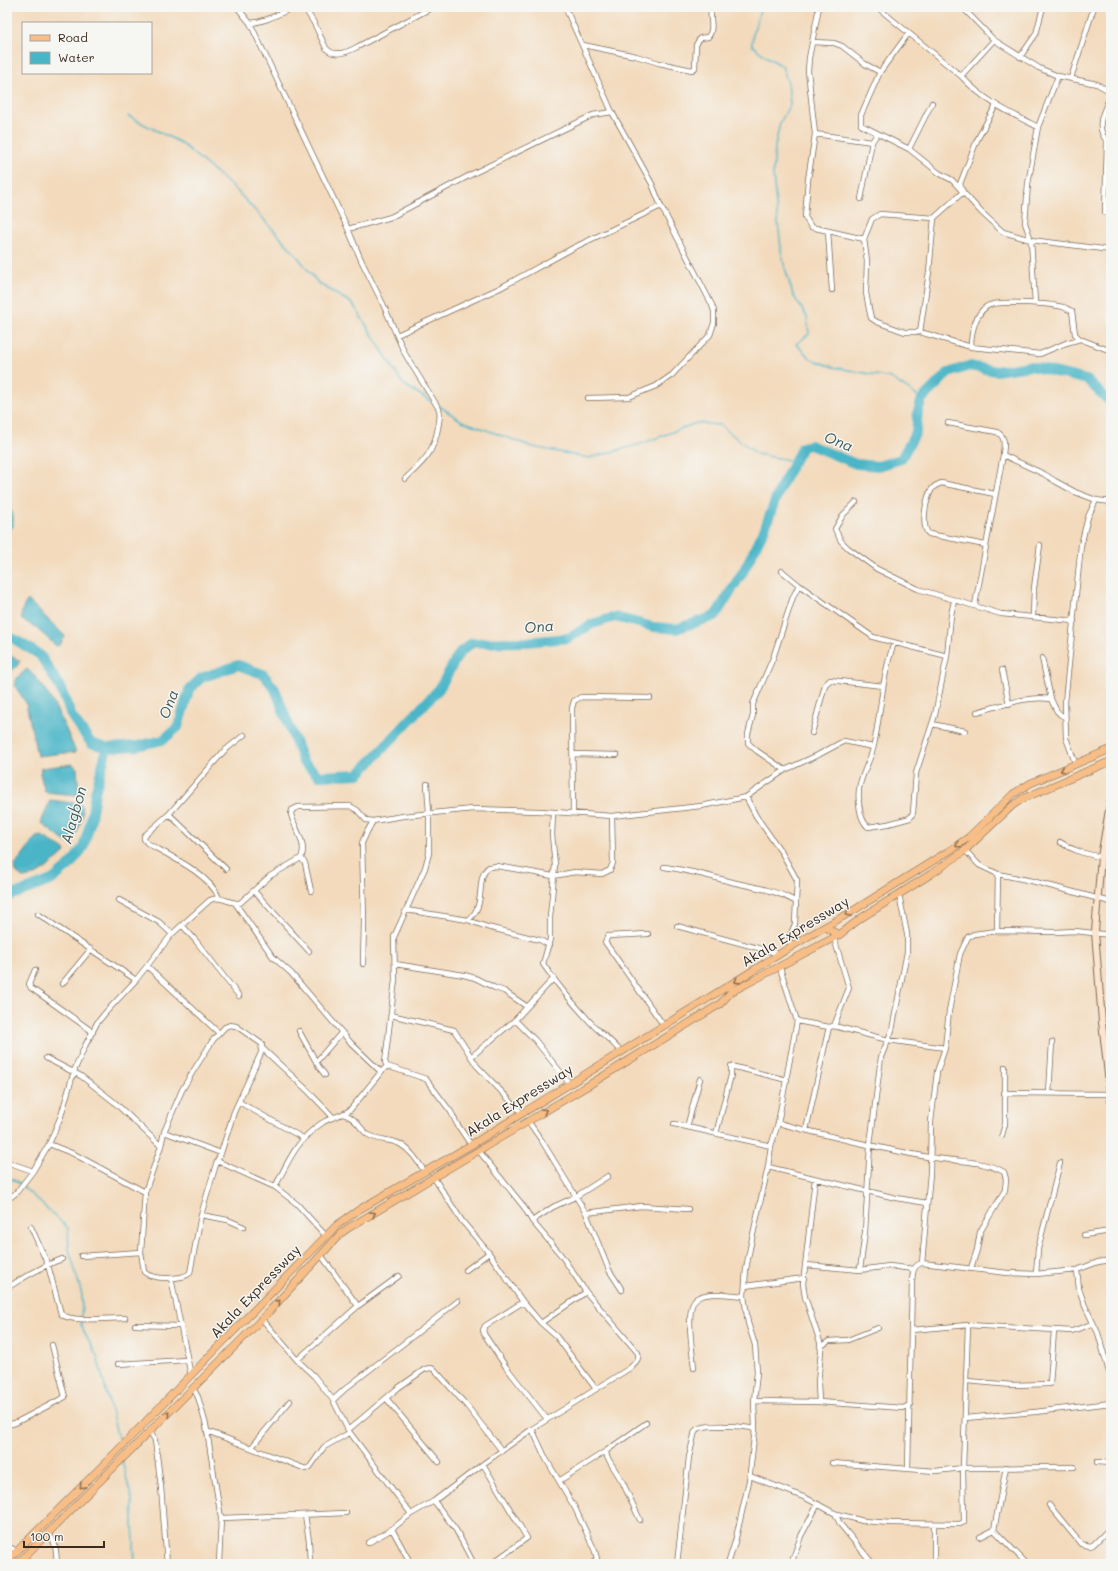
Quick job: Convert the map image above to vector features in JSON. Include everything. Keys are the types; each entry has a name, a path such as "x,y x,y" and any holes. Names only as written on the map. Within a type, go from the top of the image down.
{"main road":[{"name":"Akala Expressway","path":"7,1561 118,1451 337,1225 360,1209 471,1145 792,946 952,849 969,837 1014,794 1032,783 1111,749"},
{"name":"Akala Expressway","path":"18,1564 262,1319 340,1234 720,1004 731,992 780,968 836,936 965,850 1012,806 1022,799 1111,760"},
{"path":"825,927 836,936"},
{"path":"807,937 814,949"},
{"path":"499,1127 503,1136"}],"street":[{"path":"237,7 250,24 348,229 364,268 405,354 432,396 440,415 432,449 425,461 405,479"},
{"path":"250,24 264,20 294,7"},
{"path":"304,7 314,23 326,48 328,51 335,54 348,52 433,7"},
{"path":"565,7 612,112 652,184 661,206 714,311 714,323 710,335 672,375 656,386 630,397 588,398"},
{"path":"583,45 615,51 626,55 636,56 659,63 692,70 695,68 697,42 700,38 708,37 712,31 710,17 711,7"},
{"path":"819,7 808,71 815,134 808,180 805,217 811,227 864,239"},
{"path":"878,7 908,34 961,76 972,88 996,106 1038,127"},
{"path":"962,7 994,40 1020,57 1039,68 1058,76 1097,84 1111,94 1099,128 1101,135 1107,141 1105,213 1111,215"},
{"path":"1020,57 1036,34 1043,7"},
{"path":"1071,78 1094,7"},
{"path":"908,34 880,72 861,114 861,125 909,149 939,173 952,180 1003,232 1031,240 1111,250"},
{"path":"961,76 994,40"},
{"path":"812,42 834,43 842,46 865,64 880,72"},
{"path":"1035,303 1031,240 1025,223 1028,184 1038,127 1058,76"},
{"path":"909,149 932,103"},
{"path":"963,192 960,184 977,140 996,106"},
{"path":"348,229 391,217 476,172 593,115 612,112"},
{"path":"815,134 872,142"},
{"path":"861,199 872,142 877,134"},
{"path":"920,332 929,272 934,218 963,192"},
{"path":"397,335 500,288 575,247 661,206"},
{"path":"934,218 880,214 872,218 864,239 868,260 866,293 871,318 877,322 905,332 920,332 971,346 1040,354 1080,339"},
{"path":"828,231 832,290"},
{"path":"971,346 977,316 987,305 1000,303 1035,303 1063,307 1072,311 1075,334 1080,339 1110,351 1111,341"},
{"path":"1110,322 1111,334"},
{"path":"948,423 994,431 1000,434 1004,440 1003,455 975,605"},
{"path":"1003,455 1044,474 1075,492 1096,500 1111,502"},
{"path":"985,545 929,534 925,530 924,525 926,508 929,494 935,486 941,483 995,494"},
{"path":"1076,765 1066,738 1065,717 1068,669 1081,545 1088,517 1096,500"},
{"path":"856,502 843,515 835,529 840,541 878,569 918,589 1001,614 1074,621"},
{"path":"1033,617 1034,588 1040,545"},
{"path":"782,571 799,585 873,637 947,656"},
{"path":"785,770 757,751 748,742 748,734 753,715 753,704 773,658 793,597 799,585"},
{"path":"894,643 888,660 873,747 859,788 861,813 864,824 868,827 888,824 910,818 913,813 916,773 935,715 947,656 951,615 954,601"},
{"path":"1042,658 1051,699 1060,715 1065,717"},
{"path":"1002,670 1009,704"},
{"path":"812,732 825,686 830,680 883,686"},
{"path":"573,813 572,704 577,698 581,697 650,698"},
{"path":"977,712 1034,698 1051,699"},
{"path":"932,724 965,731"},
{"path":"219,898 214,887 186,865 145,841 144,836 169,814 224,751 244,735"},
{"path":"7,1200 16,1193 33,1171 49,1144 60,1116 74,1071 93,1032 106,1012 136,980 172,934 206,902 213,898 219,898 235,903 244,901 270,876 301,858 303,854 303,846 291,814 294,808 298,806 350,806 357,810 366,820 373,821 429,813 473,809 612,816 710,805 746,797 785,770 818,756 844,741 873,747"},
{"path":"573,754 617,755"},
{"path":"387,1066 386,1062 395,964 394,937 428,859 430,846 427,784"},
{"path":"746,797 756,816 782,853 797,880 798,890 795,901 795,924 789,942 792,946"},
{"path":"1111,798 1101,857 1095,932 1109,1065 1109,1094 1111,1101"},
{"path":"553,812 552,835 555,858 554,876 549,945 543,964 581,1012 621,1052"},
{"path":"169,814 226,869"},
{"path":"468,920 475,915 478,908 483,875 489,867 497,866 554,876 574,872 602,874 610,870 613,863 612,816"},
{"path":"363,964 364,921 362,850 364,839 373,821"},
{"path":"1060,842 1069,848 1082,853 1101,857"},
{"path":"1103,846 1111,848"},
{"path":"965,850 979,865 998,874 1032,880 1111,902"},
{"path":"301,858 305,863 311,891"},
{"path":"664,867 771,890 795,901"},
{"path":"997,931 998,874"},
{"path":"254,891 309,951"},
{"path":"860,1270 865,1232 870,1145 881,1057 892,1030 907,952 907,934 899,894"},
{"path":"119,900 159,922 172,934"},
{"path":"235,903 273,957 291,974 342,1032 381,1072"},
{"path":"406,910 468,920 487,927 540,940 549,945"},
{"path":"38,914 136,980"},
{"path":"182,925 239,996"},
{"path":"677,926 781,954"},
{"path":"922,1263 930,1173 931,1122 937,1072 945,1048 949,1011 960,954 968,937 974,934 997,931 1075,931 1095,932 1111,935"},
{"path":"648,934 608,936 606,942 664,1026"},
{"path":"806,1130 831,1026 849,988 836,936"},
{"path":"62,984 91,949"},
{"path":"395,964 475,978 509,994 526,1006"},
{"path":"147,966 219,1033"},
{"path":"728,1564 735,1542 750,1476 755,1429 754,1401 757,1372 755,1345 748,1322 744,1296 745,1286 750,1248 768,1167 771,1146 778,1123 798,1021 780,968"},
{"path":"35,970 29,984 31,988 93,1032"},
{"path":"471,1057 515,1020 526,1006 554,978"},
{"path":"391,1015 450,1028 457,1034 471,1057 522,1113"},
{"path":"515,1020 536,1040 570,1084"},
{"path":"798,1021 831,1026 896,1041 945,1048"},
{"path":"262,1048 258,1062 234,1112 217,1161 201,1215 190,1273 187,1276 171,1278 151,1277 146,1274 144,1272 141,1252 145,1192 161,1146 164,1132 182,1090 219,1033 225,1027 232,1025 262,1044 262,1048 318,1100 333,1117"},
{"path":"299,1031 325,1075"},
{"path":"316,1062 342,1032"},
{"path":"1049,1093 1052,1042"},
{"path":"46,1058 74,1071 113,1101 161,1146"},
{"path":"275,1187 297,1145 303,1138 319,1125 350,1110 387,1066"},
{"path":"387,1066 426,1079 451,1112 471,1145"},
{"path":"716,1134 731,1075 731,1066 738,1069 787,1080"},
{"path":"1002,1135 1005,1124 1005,1067"},
{"path":"687,1127 700,1079"},
{"path":"1004,1093 1109,1094"},
{"path":"239,1102 303,1138"},
{"path":"343,1114 350,1116 369,1135 400,1144 410,1151 425,1172"},
{"path":"528,1121 570,1185 575,1197 586,1213 609,1270 622,1290"},
{"path":"778,1123 870,1145 930,1157 963,1161 993,1167 1004,1172 1006,1178 1005,1190 980,1232 977,1250 971,1268"},
{"path":"674,1124 771,1146"},
{"path":"164,1132 221,1153"},
{"path":"49,1144 74,1154 145,1192"},
{"path":"368,1543 392,1529 411,1514 434,1501 532,1429 630,1368 639,1356 586,1292 561,1255 532,1221 524,1207 479,1151"},
{"path":"217,1161 275,1187 297,1204 326,1236"},
{"path":"7,1162 33,1171"},
{"path":"1036,1274 1038,1249 1060,1163"},
{"path":"768,1167 927,1204"},
{"path":"532,1221 563,1201 575,1197 608,1176"},
{"path":"434,1178 462,1221 489,1253 523,1302 541,1323 560,1341 596,1389"},
{"path":"815,1179 804,1278 804,1297 820,1347 819,1402"},
{"path":"586,1213 641,1206 688,1209"},
{"path":"201,1215 228,1220 244,1227"},
{"path":"31,1227 48,1265 62,1314 65,1317 125,1318"},
{"path":"1084,1235 1111,1231"},
{"path":"81,1256 141,1252"},
{"path":"466,1270 489,1253"},
{"path":"321,1255 358,1306"},
{"path":"7,1288 48,1265 62,1259"},
{"path":"908,1469 911,1304 914,1269 916,1266 922,1263 1008,1273 1036,1274 1077,1270 1098,1262 1111,1260"},
{"path":"806,1265 860,1270 889,1266 902,1266 914,1269"},
{"path":"1077,1270 1079,1289 1092,1324 1098,1333 1111,1379"},
{"path":"297,1360 358,1306 399,1276"},
{"path":"171,1278 190,1376"},
{"path":"745,1286 804,1278"},
{"path":"541,1323 586,1292"},
{"path":"694,1368 690,1317 693,1302 698,1298 710,1295 720,1294 744,1296"},
{"path":"333,1400 458,1301"},
{"path":"523,1302 485,1326 483,1330 484,1334 506,1367 547,1419"},
{"path":"262,1319 297,1360 314,1376 333,1400 349,1432 411,1514"},
{"path":"911,1330 968,1325 1072,1331 1092,1324"},
{"path":"135,1325 180,1326"},
{"path":"750,1476 783,1488 835,1513 863,1521 934,1524 960,1524 964,1522 963,1468 968,1325"},
{"path":"820,1347 829,1340 848,1340 878,1328"},
{"path":"967,1381 1012,1385 1050,1384 1054,1331"},
{"path":"7,1425 15,1423 65,1397 52,1345"},
{"path":"118,1364 187,1360"},
{"path":"207,1431 306,1468 310,1467 324,1447 349,1432 386,1398 425,1369 431,1368 435,1370 467,1406 502,1451"},
{"path":"192,1388 198,1397 207,1431 221,1518 219,1564"},
{"path":"386,1398 439,1462"},
{"path":"754,1401 819,1402 903,1408 910,1405"},
{"path":"251,1448 290,1402"},
{"path":"965,1418 1111,1403"},
{"path":"903,1408 910,1416"},
{"path":"559,1481 646,1423"},
{"path":"677,1564 689,1458 695,1431 700,1428 734,1426 747,1426 755,1429"},
{"path":"532,1429 546,1459 575,1508 595,1551 597,1559 591,1564"},
{"path":"150,1432 155,1440 161,1487 167,1564"},
{"path":"606,1451 607,1457 623,1483 640,1520"},
{"path":"601,1454 607,1457"},
{"path":"832,1462 908,1469 945,1470 963,1468 1074,1466"},
{"path":"1097,1462 1111,1463"},
{"path":"483,1464 527,1538 490,1564"},
{"path":"994,1530 1006,1467"},
{"path":"434,1501 456,1530 474,1564"},
{"path":"791,1564 801,1536 818,1504"},
{"path":"1049,1505 1081,1544 1090,1546 1093,1545 1111,1527"},
{"path":"221,1518 346,1513"},
{"path":"835,1513 840,1524 873,1564"},
{"path":"305,1515 309,1541 310,1564"},
{"path":"934,1524 934,1564"},
{"path":"392,1529 411,1564"},
{"path":"980,1537 994,1530"},
{"path":"994,1530 1027,1564"},
{"path":"47,1534 55,1544 57,1564"},
{"path":"7,1546 12,1547 17,1551"}],"water":[{"path":"7,502 13,515 13,526 7,534"},
{"path":"28,600 65,636 60,645 56,646 35,627 22,620 22,609"},
{"path":"7,654 20,661 17,666 7,675"},
{"path":"27,669 43,686 49,696 76,752 37,756 26,703 15,686 15,680"},
{"path":"73,764 77,768 79,793 76,795 45,792 40,774 41,768"},
{"path":"50,800 81,804 83,813 82,819 72,844 63,840 41,823"},
{"path":"42,836 64,849 65,852 40,873 22,878 14,869 15,865 36,837"}],"waterway":[{"path":"761,7 753,33 752,45 764,55 782,66 788,83 790,104 780,123 775,146 773,175 782,257 793,295 807,317 809,334 796,344 811,359 833,367 891,378 922,399"},
{"path":"128,116 181,143 236,190 294,252 318,283 353,304 403,384 432,402"},
{"name":"Ona","path":"7,637 14,639 40,655 60,687 72,717 91,743 107,748 137,746 163,740 178,727 189,690 201,678 238,665 263,674 275,689 303,762 319,776 359,774 439,689 460,652 472,643 527,642 568,638 592,624 615,617 654,627 676,629 715,616 744,570 765,528 779,490 802,447 810,445 856,464 878,466 901,459 916,432 918,411 922,399 948,373 969,366 996,371 1030,366 1087,380 1111,403"},
{"path":"439,406 462,421 533,447 589,458 641,444 696,423 720,425 757,454 794,461"},
{"name":"Alagbon","path":"7,897 52,880 70,865 83,848 90,824 95,793 107,748"},
{"path":"7,1176 21,1185 68,1228 69,1249 82,1295 81,1326 97,1356 120,1446"},
{"path":"122,1461 132,1500 135,1564"}]}
